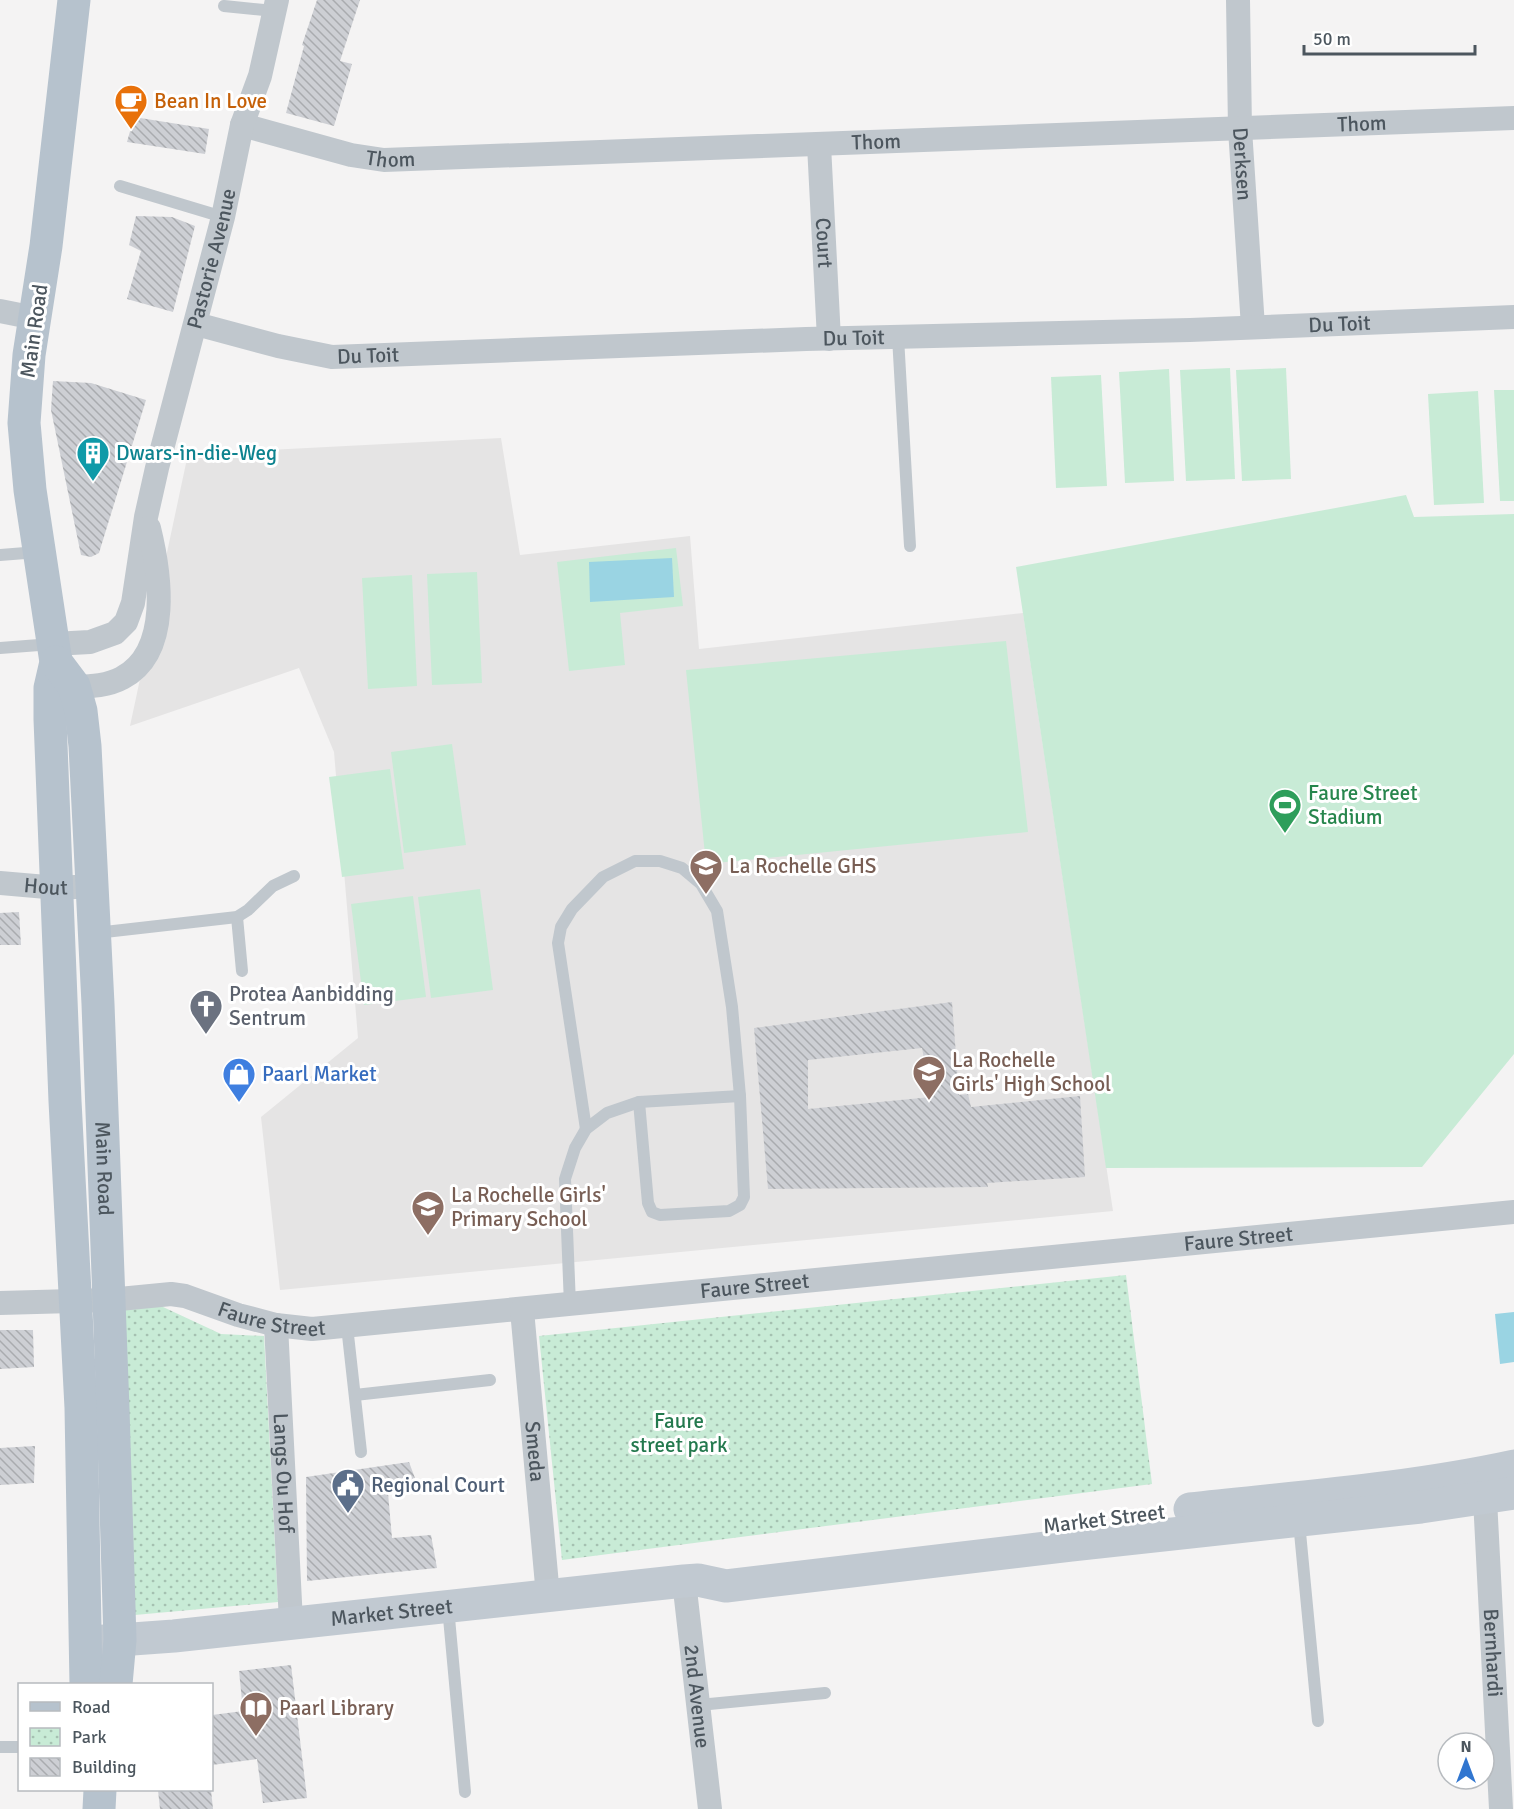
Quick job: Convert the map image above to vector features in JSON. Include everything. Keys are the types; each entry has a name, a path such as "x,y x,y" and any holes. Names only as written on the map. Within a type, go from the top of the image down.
{"main road":[{"name":"Main Road","path":"74,0 52,200 29,355 24,423 28,470 58,670 58,888 65,1101 81,1408 86,1683"},
{"name":"Main Road","path":"58,670 81,711 85,746 109,1300 120,1640 116,1683"},
{"name":"Market Street","path":"691,1581 726,1564 1368,1489 1471,1475 1514,1466"},
{"name":"Market Street","path":"84,1642 174,1636 691,1581 726,1586 1499,1496"},
{"path":"99,1809 100,1791"}],"street":[{"name":"Derksen","path":"1238,0 1240,129 1253,327"},
{"name":"Pastorie Avenue","path":"58,670 90,642 115,633 126,622 135,594 146,517 224,217 242,125 260,76 275,6"},
{"name":"Thom","path":"242,125 351,155 384,160 1514,118"},
{"name":"Court","path":"819,145 829,339"},
{"path":"0,311 35,318"},
{"name":"Du Toit","path":"196,324 278,346 332,357 1514,317"},
{"name":"Pastorie Avenue","path":"58,670 105,684 122,678 137,668 147,656 154,636 159,582 146,517"},
{"name":"Hout","path":"0,883 58,888 92,886"},
{"name":"Faure Street","path":"0,1303 77,1302 171,1294 276,1325 312,1329 1514,1212"},
{"name":"Smeda","path":"522,1310 548,1596"},
{"name":"Langs Ou Hof","path":"276,1325 291,1622"},
{"name":"Bernhardi","path":"1499,1496 1501,1809"},
{"name":"2nd Avenue","path":"691,1581 699,1705 710,1809"}],"lane":[{"path":"224,6 275,6"},
{"path":"120,186 224,217"},
{"path":"898,337 910,546"},
{"path":"0,555 40,552"},
{"path":"0,648 58,670"},
{"path":"586,1129 558,943 561,927 572,909 603,877 635,861 660,861 682,868 701,884 717,911 732,1007 740,1096 744,1197 740,1205 729,1211 660,1215 652,1212 648,1203 639,1102"},
{"path":"94,933 237,917 248,910 273,886 294,876"},
{"path":"237,917 242,971"},
{"path":"570,1305 565,1179 575,1148 586,1129 607,1113 639,1102 740,1096"},
{"path":"347,1326 361,1452"},
{"path":"355,1395 490,1380"},
{"path":"1299,1521 1318,1721"},
{"path":"448,1606 465,1792"},
{"path":"699,1705 825,1693"},
{"path":"0,1747 18,1747"}],"shaded area":[{"name":"La Rochelle GHS","path":"501,438 520,555 690,536 699,649 1023,613 1113,1211 280,1290 261,1117 358,1038 334,752 299,668 130,726 188,454"}],"green space":[{"path":"1230,368 1235,479 1186,481 1180,370"},
{"path":"1286,368 1291,479 1242,481 1236,370"},
{"path":"1169,369 1174,481 1125,483 1119,372"},
{"path":"1101,375 1107,486 1056,488 1051,377"},
{"path":"1494,390 1514,390 1514,501 1500,501"},
{"path":"1478,391 1484,503 1434,505 1428,394"},
{"name":"Faure Street Stadium","path":"1406,495 1414,517 1514,514 1514,1054 1422,1167 1106,1168 1016,567"},
{"path":"676,548 683,606 620,613 625,665 569,671 557,562"},
{"path":"477,572 482,683 432,685 427,574"},
{"path":"412,575 417,686 368,689 362,578"},
{"path":"1006,641 1028,832 706,864 686,670"},
{"path":"452,744 466,845 404,853 391,752"},
{"path":"390,769 404,869 342,877 329,777"},
{"path":"480,889 493,990 431,998 418,897"},
{"path":"413,896 426,997 364,1005 351,904"},
{"name":"Faure street park","path":"1126,1275 1152,1484 562,1560 539,1336"},
{"path":"148,1300 221,1334 264,1336 278,1602 135,1615 111,1303"}],"water":[{"path":"672,558 674,597 590,602 589,562"},
{"path":"1514,1312 1514,1362 1500,1364 1495,1314"}],"building":[{"path":"317,0 360,0 340,61 352,64 334,126 286,113 304,46 302,45"},
{"path":"134,117 209,129 205,154 127,142"},
{"path":"136,216 172,217 195,226 173,312 127,299 141,251 129,245"},
{"name":"Dwars-in-die-Weg","path":"53,381 91,383 146,400 99,553 91,557 81,555 51,410"},
{"path":"19,912 21,945 0,945 0,913"},
{"name":"La Rochelle Girls' High School","path":"952,1002 959,1095 968,1094 971,1107 1080,1096 1085,1177 987,1183 988,1187 768,1189 754,1028","holes":["922,1048 931,1097 808,1109 808,1060"]},
{"path":"0,1330 33,1330 34,1367 0,1369"},
{"path":"35,1446 34,1483 0,1485 0,1448"},
{"name":"Regional Court","path":"409,1462 419,1489 388,1493 392,1538 431,1535 437,1568 307,1581 306,1477"},
{"name":"Paarl Library","path":"291,1665 307,1798 263,1803 257,1759 213,1765 213,1715 243,1711 239,1671"},
{"path":"158,1791 211,1791 213,1809 160,1809"}],"place":[{"name":"Bean In Love","path":"131,130"},
{"name":"Dwars-in-die-Weg","path":"93,482"},
{"name":"Faure Street Stadium","path":"1285,834"},
{"name":"La Rochelle GHS","path":"706,895"},
{"name":"Protea Aanbidding Sentrum","path":"206,1035"},
{"name":"La Rochelle Girls' High School","path":"929,1101"},
{"name":"Paarl Market","path":"239,1103"},
{"name":"La Rochelle Girls' Primary School","path":"428,1236"},
{"name":"Regional Court","path":"348,1514"},
{"name":"Paarl Library","path":"256,1737"}]}
